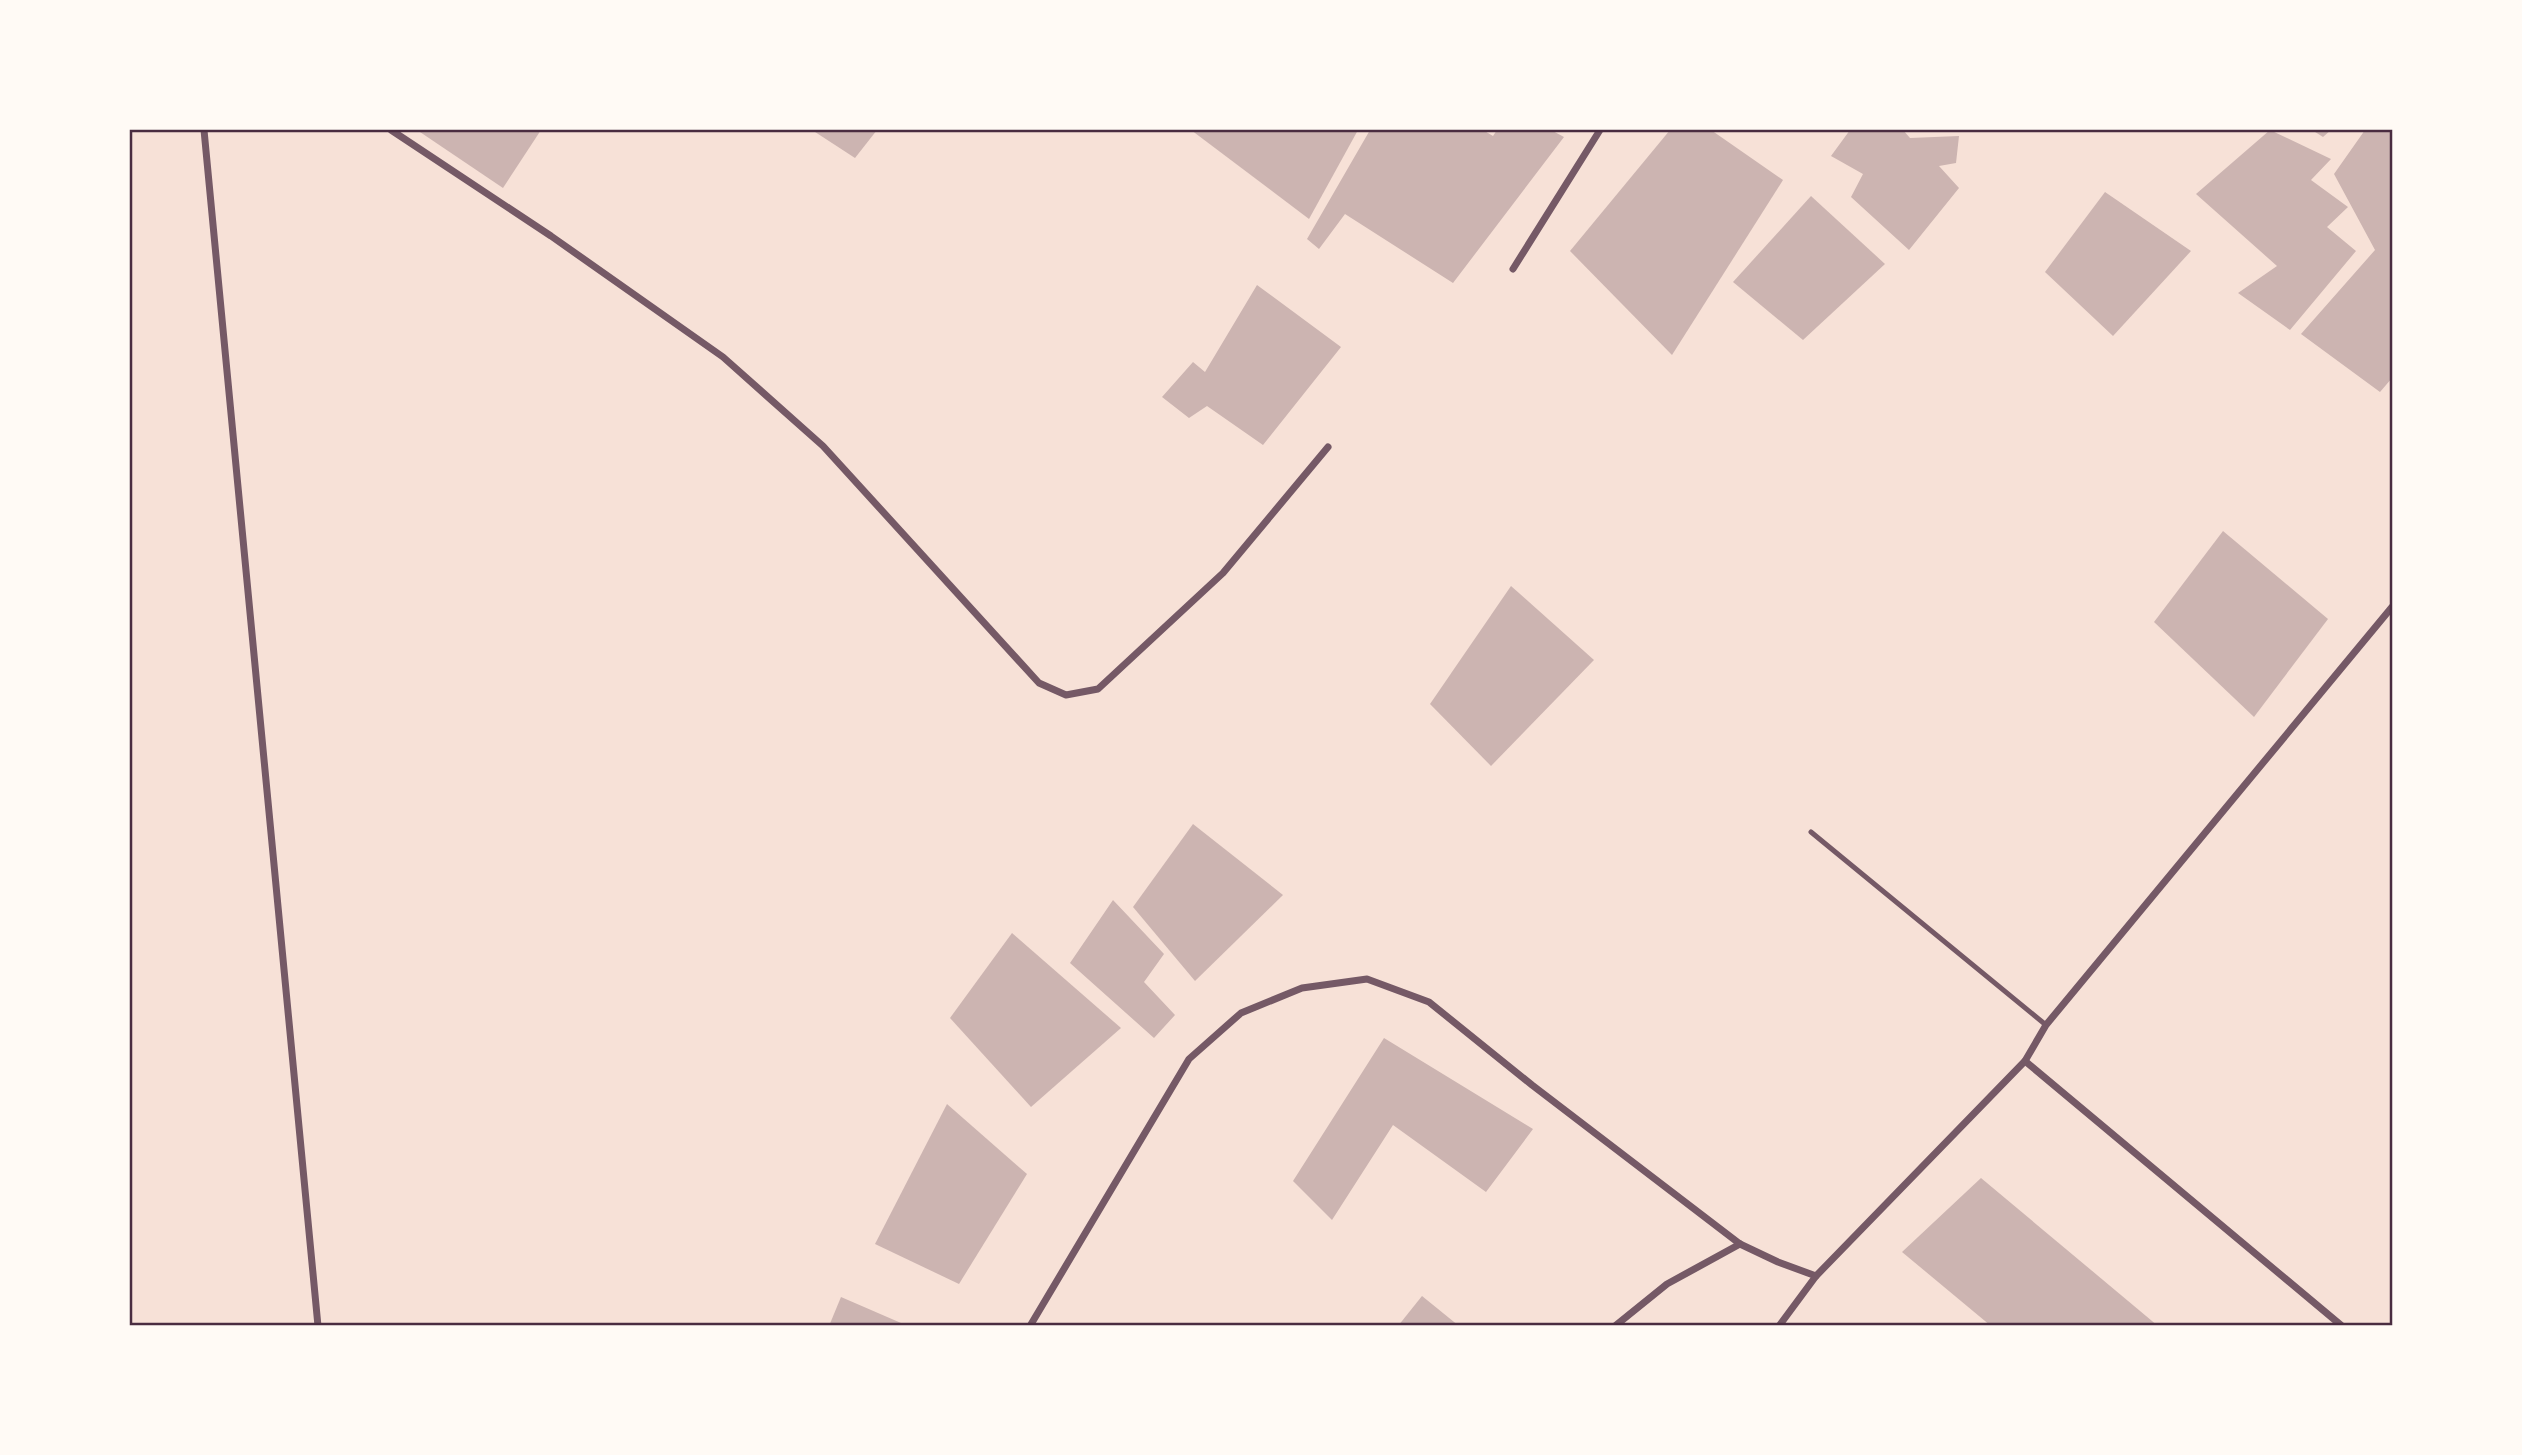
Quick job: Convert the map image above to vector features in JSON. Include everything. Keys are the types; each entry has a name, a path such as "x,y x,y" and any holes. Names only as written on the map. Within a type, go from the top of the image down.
{"street":[{"path":"204,130 318,1325"},
{"path":"391,130 551,236 723,357 823,446 1039,683 1066,695 1098,689 1183,611 1223,573 1328,447"},
{"path":"1513,269 1600,130"},
{"path":"1779,1325 1816,1276 2025,1061 2046,1025 2392,607"},
{"path":"1030,1325 1189,1059 1241,1013 1302,988 1367,979 1429,1002 1532,1085 1740,1244 1816,1276"},
{"path":"2025,1061 2342,1325"},
{"path":"1615,1325 1667,1284 1740,1244"}],"lane":[{"path":"1811,832 2046,1025"}],"building":[{"path":"417,130 541,130 503,188"},
{"path":"812,130 877,130 855,158"},
{"path":"1191,130 1358,130 1309,219"},
{"path":"1370,130 1483,130 1493,136 1497,130 1551,130 1564,137 1453,283 1345,214 1319,249 1307,239"},
{"path":"1670,130 1711,130 1783,180 1672,355 1570,251"},
{"path":"1850,130 1903,130 1910,138 1959,136 1956,163 1939,166 1959,188 1909,250 1851,197 1863,174 1831,156"},
{"path":"2270,130 2331,159 2311,180 2348,207 2327,227 2356,251 2290,330 2238,293 2277,266 2196,194"},
{"path":"2312,130 2331,130 2323,137"},
{"path":"2365,130 2392,130 2392,378 2380,392 2301,334 2375,250 2334,174"},
{"path":"2105,192 2191,251 2113,336 2045,272"},
{"path":"1811,196 1885,264 1803,340 1733,282"},
{"path":"1257,285 1341,347 1263,445 1207,406 1189,418 1162,397 1193,362 1205,372"},
{"path":"2223,531 2328,619 2254,717 2154,622"},
{"path":"1511,586 1594,660 1491,766 1430,704"},
{"path":"1193,824 1283,895 1195,981 1133,907"},
{"path":"1113,900 1164,954 1144,982 1175,1015 1154,1038 1070,963"},
{"path":"1012,933 1121,1028 1031,1107 950,1018"},
{"path":"1384,1038 1533,1129 1486,1192 1393,1125 1332,1220 1293,1181"},
{"path":"947,1104 1027,1174 959,1284 875,1244"},
{"path":"1981,1178 2158,1326 1991,1326 1902,1252"},
{"path":"1422,1296 1459,1326 1398,1326"},
{"path":"841,1297 908,1326 829,1326"}]}
